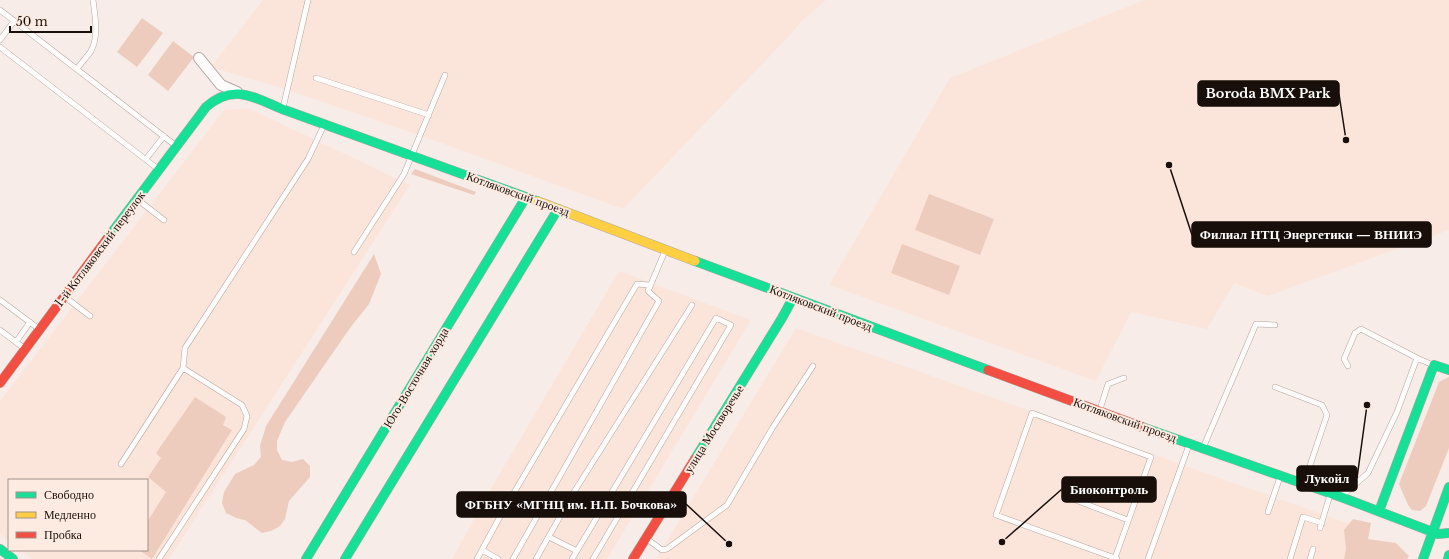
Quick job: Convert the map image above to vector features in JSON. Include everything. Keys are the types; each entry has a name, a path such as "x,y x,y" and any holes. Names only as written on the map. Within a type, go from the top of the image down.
{"main road":[{"name":"Котляковский проезд","path":"212,100 223,94 232,93 243,95 412,157 558,208 793,298 1189,444 1330,493 1432,532 1441,534 1449,533"},
{"name":"1-й Котляковский переулок","path":"0,383 212,100"},
{"name":"Юго-Восточная хорда","path":"306,559 526,197"},
{"path":"345,559 558,208"},
{"name":"улица Москворечье","path":"633,559 793,298"},
{"path":"1379,511 1434,365 1449,370"},
{"path":"1423,559 1449,487"},
{"path":"0,549 13,559"},
{"path":"1448,559 1449,555"}],"street":[{"path":"199,58 221,85 243,95"},
{"path":"212,100 213,76"}],"lane":[{"path":"76,69 91,51 95,41 96,25 93,0"},
{"path":"282,109 308,0"},
{"path":"0,10 177,146"},
{"path":"0,40 14,21"},
{"path":"0,47 159,170"},
{"path":"354,252 404,174 445,74"},
{"path":"316,78 429,115"},
{"path":"121,464 183,368 185,348 308,159 324,124"},
{"path":"146,160 164,136"},
{"path":"137,200 164,220"},
{"path":"513,559 659,301 648,290 666,249"},
{"path":"478,559 502,513 638,284 649,286"},
{"path":"65,296 90,316"},
{"path":"0,300 40,330"},
{"path":"536,559 574,492 692,304"},
{"path":"572,559 716,318 732,325 593,559"},
{"path":"16,342 30,322"},
{"path":"1203,448 1256,324 1274,325"},
{"path":"1348,366 1344,359 1355,333 1361,329 1417,358 1434,365"},
{"path":"0,330 25,349"},
{"path":"1341,497 1368,473 1396,412 1417,358"},
{"path":"646,539 662,550 667,549 727,505 773,427 813,366"},
{"path":"159,559 244,429 247,416 242,405 183,368"},
{"path":"1099,410 1108,384 1124,378"},
{"path":"1275,387 1322,405 1327,415 1304,484"},
{"path":"1032,413 1151,457 1128,520 1116,559 996,515 1032,413"},
{"path":"1148,559 1189,444"},
{"path":"1268,512 1280,476"},
{"path":"1290,559 1303,517 1321,525 1330,493"},
{"path":"1070,498 1128,520"},
{"path":"549,537 577,552"},
{"path":"1310,559 1313,549"},
{"path":"482,550 498,559"}],"shaded area":[{"path":"263,0 826,0 800,23 623,209 436,141 288,90 211,67"},
{"path":"1144,0 1449,0 1449,230 1268,296 1234,283 1207,329 1131,312 1096,381 829,285 950,78"},
{"path":"142,18 163,33 137,67 117,52"},
{"path":"173,41 194,57 168,91 148,75"},
{"path":"248,108 410,185 169,559 32,559 21,551 148,551 148,479 8,479 8,540 0,534 0,401 224,110"},
{"path":"415,169 476,192 474,195 411,174"},
{"path":"929,194 994,219 980,255 915,230"},
{"path":"902,244 960,266 949,295 891,273"},
{"path":"374,254 381,274 369,304 350,328 285,422 277,441 277,450 282,460 292,462 303,459 310,466 310,477 289,501 285,519 280,526 271,531 262,533 245,520 236,518 226,513 222,503 224,492 235,474 254,465 261,457 260,446 266,426"},
{"path":"619,271 751,320 607,559 452,559 489,492"},
{"path":"796,328 1367,530 1357,559 656,559"},
{"path":"1449,377 1449,448 1426,506 1420,511 1412,510 1408,505 1399,484 1439,382"},
{"path":"195,397 226,417 223,425 232,430 152,559 140,551 148,551 148,520 166,492 148,477 161,458 156,453"},
{"path":"1353,519 1371,523 1368,539 1396,543 1409,556 1407,559 1344,559 1346,549 1344,530"}],"traffic: fast":[{"path":"107,239 206,107 216,100 234,94 243,94 262,100 282,109 537,201"},
{"path":"306,559 526,197"},
{"path":"345,559 558,209"},
{"path":"695,261 988,370"},
{"path":"695,459 793,298"},
{"path":"1379,511 1434,365 1449,370"},
{"path":"1142,427 1341,497 1438,534 1449,533"},
{"path":"1423,559 1449,487"},
{"path":"0,549 13,559"},
{"path":"1448,559 1449,555"}],"traffic: slow":[{"path":"537,201 695,261"}],"traffic: jam":[{"path":"0,383 107,239"},
{"path":"988,370 1142,427"},
{"path":"633,559 695,459"}],"place":[{"name":"Boroda BMX Park","path":"1346,140"},
{"name":"Филиал НТЦ Энергетики — ВНИИЭ","path":"1169,165"},
{"name":"Лукойл","path":"1367,405"},
{"name":"Биоконтроль","path":"1002,542"},
{"name":"ФГБНУ «МГНЦ им. Н.П. Бочкова»","path":"729,544"}]}
